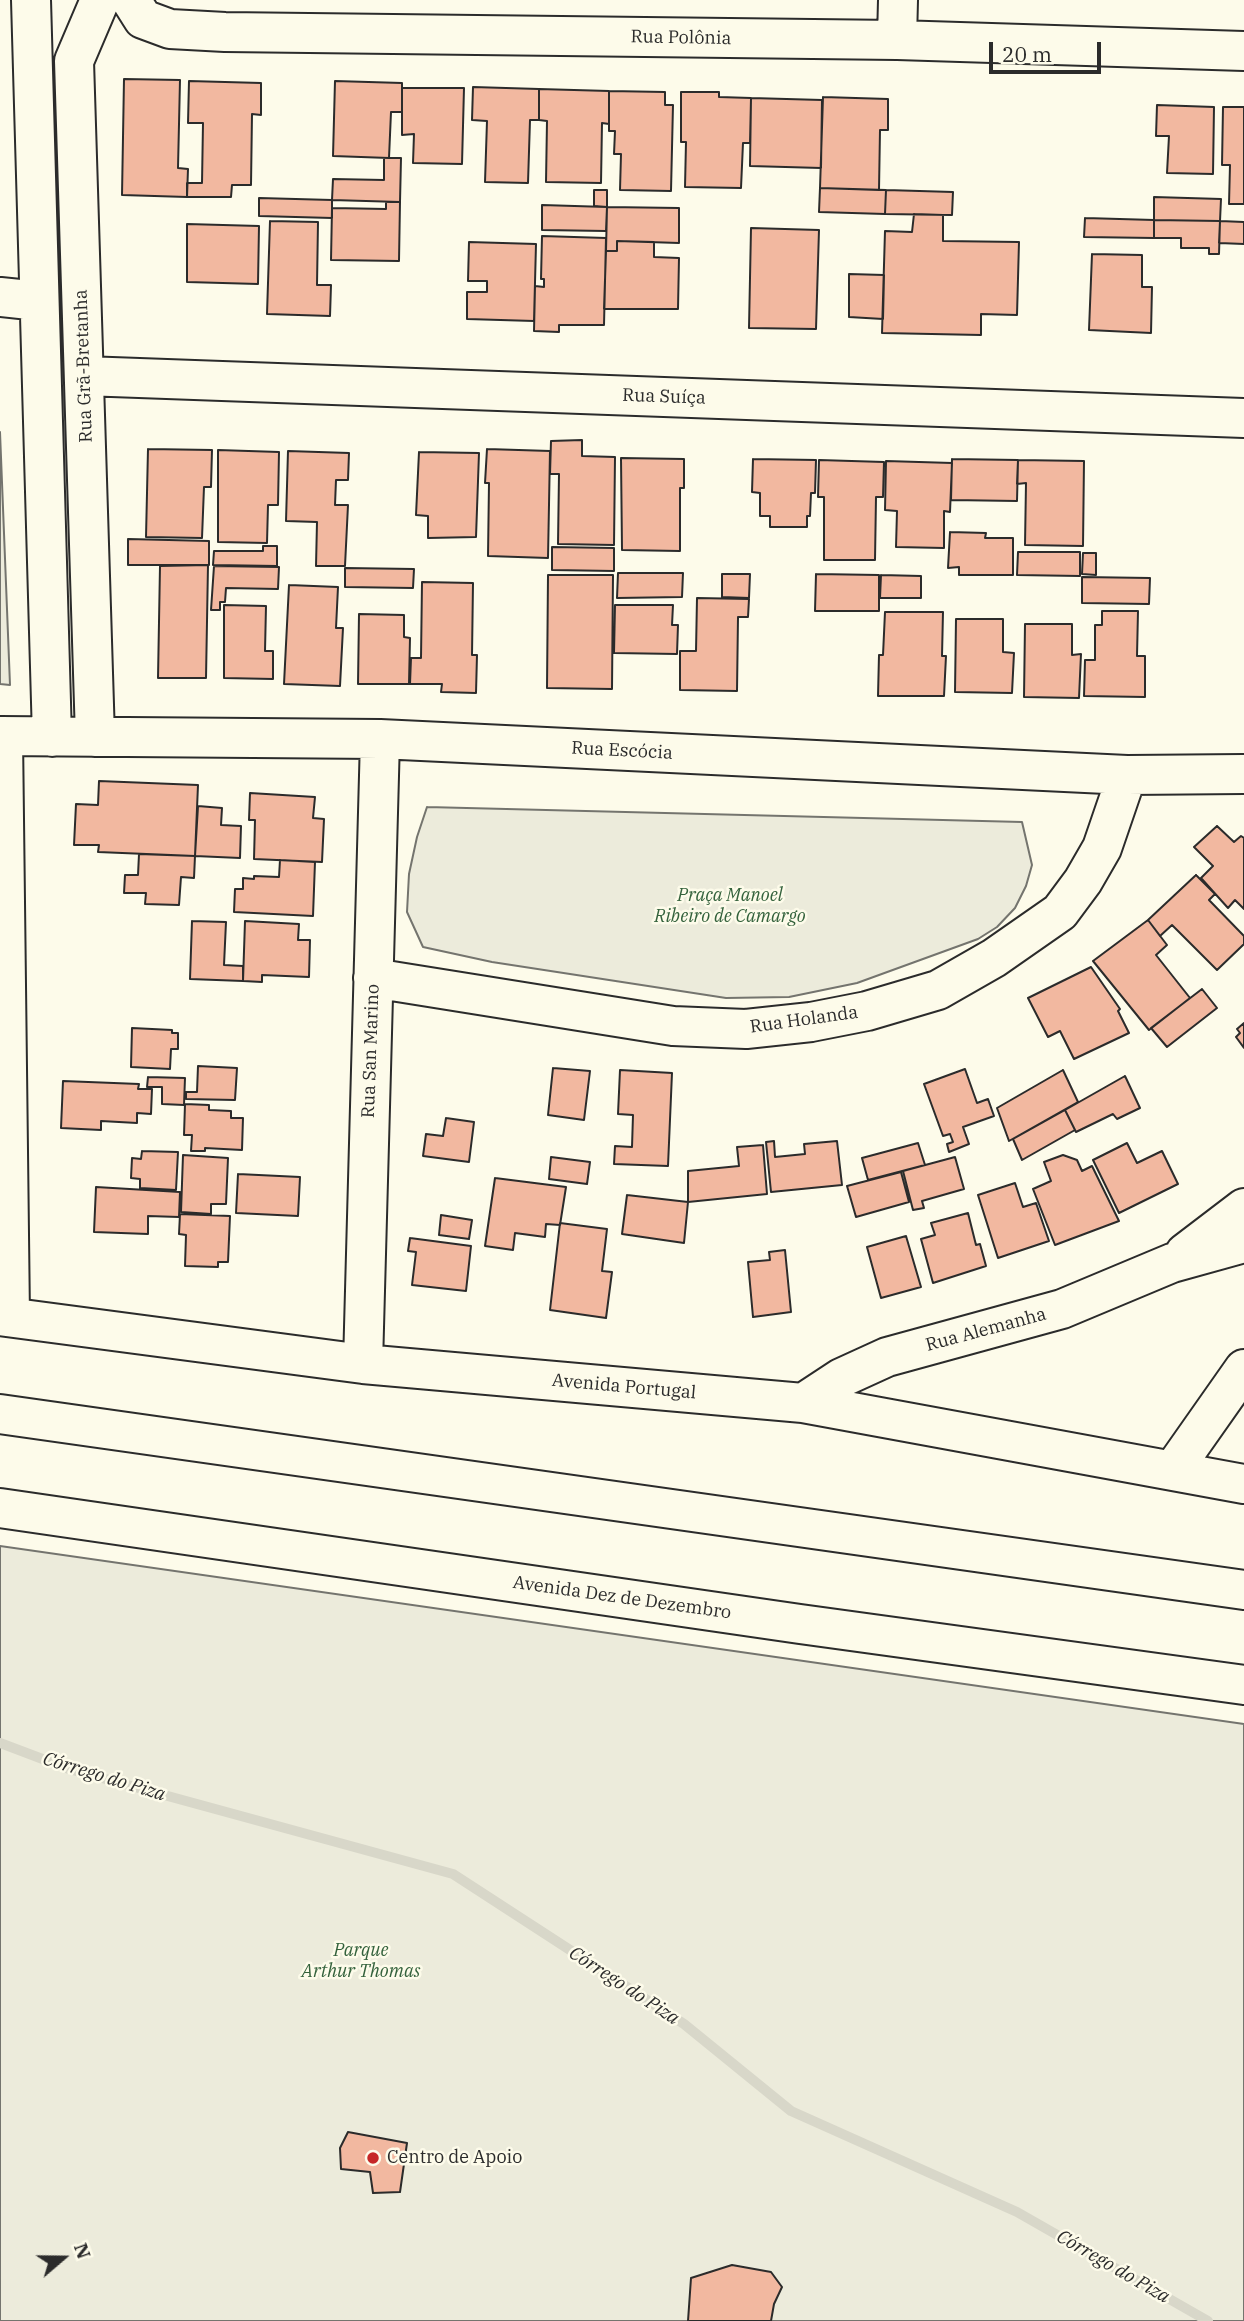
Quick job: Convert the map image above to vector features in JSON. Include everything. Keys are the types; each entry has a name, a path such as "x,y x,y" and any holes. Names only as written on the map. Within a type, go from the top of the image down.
{"main road":[{"path":"32,0 38,300 52,737"},
{"name":"Rua Grã-Bretanha","path":"95,737 74,61 100,0"},
{"name":"Rua Polônia","path":"131,0 143,19 170,29 225,33 897,40 1244,51"},
{"path":"897,40 898,0"},
{"path":"0,298 38,300"},
{"name":"Rua Suíça","path":"84,376 1244,418"},
{"path":"1,736 5,1316"},
{"name":"Rua Escócia","path":"1,736 380,739 1127,775 1244,774"},
{"name":"Rua San Marino","path":"363,1364 380,739"},
{"name":"Rua Holanda","path":"373,978 673,1026 746,1029 811,1022 867,1011 938,990 994,958 1060,912 1083,881 1101,848 1127,775"},
{"name":"Rua Alemanha","path":"1172,1263 1244,1208"},
{"name":"Rua Alemanha","path":"803,1403 841,1378 887,1357 1062,1309 1172,1263 1244,1243"},
{"name":"Avenida Portugal","path":"5,1316 363,1364 803,1403 1244,1484"},
{"path":"1173,1470 1244,1369"},
{"path":"0,1414 1244,1590"},
{"name":"Avenida Dez de Dezembro","path":"0,1508 800,1624 1244,1685"}],"green space":[{"path":"0,432 10,685 0,684"},
{"name":"Praça Manoel Ribeiro de Camargo","path":"427,807 1022,822 1032,865 1026,886 1015,908 997,927 978,939 857,983 789,997 726,998 492,962 423,947 407,912 409,874"},
{"name":"Parque Arthur Thomas","path":"0,1546 1244,1724 1244,2321 0,2321"}],"building":[{"path":"124,79 180,80 178,168 188,169 187,197 122,195"},
{"path":"189,81 261,83 261,115 252,114 251,185 232,185 231,197 187,197 187,183 202,183 203,123 188,123"},
{"path":"335,81 402,83 402,112 391,112 389,158 333,156"},
{"path":"473,87 539,89 539,120 530,120 528,183 485,182 487,121 472,120"},
{"path":"402,88 464,88 462,164 413,163 414,134 402,135"},
{"path":"539,89 609,91 609,124 602,123 601,183 546,182 547,121 539,120"},
{"path":"609,91 665,92 665,105 673,105 671,191 620,190 621,154 614,154 615,131 609,131"},
{"path":"681,92 719,92 719,97 751,98 750,143 743,143 741,188 685,187 686,142 681,142"},
{"path":"823,97 888,99 888,130 880,130 879,190 820,188"},
{"path":"751,98 822,100 821,168 750,166"},
{"path":"1157,105 1214,107 1213,174 1167,173 1169,136 1156,136"},
{"path":"1223,107 1244,107 1244,204 1229,204 1230,165 1222,165"},
{"path":"384,158 401,158 400,202 332,200 333,179 384,180"},
{"path":"820,188 886,190 885,214 819,212"},
{"path":"594,190 607,190 607,207 594,206"},
{"path":"886,190 953,192 952,215 885,214"},
{"path":"1154,197 1221,199 1220,221 1154,220"},
{"path":"259,198 332,200 332,218 259,216"},
{"path":"386,202 400,202 399,261 331,260 332,208 386,209"},
{"path":"542,205 607,207 606,231 542,230"},
{"path":"607,207 679,208 679,243 617,241 617,251 606,251"},
{"path":"914,214 943,215 943,241 1019,242 1017,315 981,314 981,335 882,333 885,231 912,232"},
{"path":"1085,218 1154,220 1154,238 1084,237"},
{"path":"1154,220 1220,221 1219,254 1209,254 1209,248 1181,248 1181,238 1154,238"},
{"path":"270,221 318,222 317,285 331,285 330,316 267,314"},
{"path":"1220,221 1244,222 1244,244 1219,243"},
{"path":"187,224 259,226 258,284 187,282"},
{"path":"751,228 819,230 816,329 749,328"},
{"path":"542,236 606,238 604,325 559,325 559,332 534,331 535,286 544,287 544,279 541,279"},
{"path":"617,241 654,242 654,257 679,258 678,309 604,309 606,251 617,251"},
{"path":"469,242 536,244 534,321 467,319 467,292 487,292 487,281 468,281"},
{"path":"1092,254 1142,255 1142,287 1152,287 1151,333 1089,330"},
{"path":"849,274 884,275 883,319 849,317"},
{"path":"582,440 582,456 615,457 614,545 558,544 559,474 550,474 551,441"},
{"path":"148,449 212,450 211,487 204,487 202,538 146,537"},
{"path":"487,449 550,451 548,558 488,556 489,483 485,483"},
{"path":"218,450 279,452 278,505 268,505 267,543 218,542"},
{"path":"288,451 349,453 348,480 336,480 335,505 348,505 345,566 316,566 317,522 286,521"},
{"path":"419,452 479,453 476,537 428,538 428,516 416,515"},
{"path":"621,458 684,459 684,488 680,488 680,551 622,550"},
{"path":"753,459 816,460 815,493 811,493 807,527 770,527 770,516 760,516 760,493 752,492"},
{"path":"952,459 1018,460 1017,501 951,500"},
{"path":"819,460 884,462 883,497 876,497 875,560 824,560 824,497 818,497"},
{"path":"1018,460 1084,461 1083,546 1025,545 1026,483 1017,484"},
{"path":"886,461 952,463 950,512 944,511 944,548 896,547 897,511 885,510"},
{"path":"950,532 986,533 985,538 1013,538 1013,575 959,575 959,567 948,568"},
{"path":"128,539 209,541 209,565 128,565"},
{"path":"263,546 277,546 277,566 213,565 214,551 263,551"},
{"path":"552,547 614,548 614,571 552,570"},
{"path":"1018,552 1080,552 1080,576 1017,575"},
{"path":"1083,553 1096,553 1096,575 1082,574"},
{"path":"208,565 206,678 158,678 160,566"},
{"path":"214,566 279,567 278,589 226,588 225,602 220,602 220,610 211,610"},
{"path":"345,568 414,569 413,588 345,587"},
{"path":"618,573 683,573 682,597 617,598"},
{"path":"722,574 750,574 749,598 722,597"},
{"path":"816,574 879,575 879,611 815,611"},
{"path":"548,575 613,575 612,689 547,688"},
{"path":"881,575 921,576 921,598 880,598"},
{"path":"1082,577 1150,578 1149,604 1082,603"},
{"path":"422,582 473,583 472,655 477,655 476,693 441,692 442,684 410,684 411,658 421,658"},
{"path":"289,585 338,587 336,628 343,628 340,686 284,684"},
{"path":"697,598 749,599 748,617 738,617 737,691 680,690 680,651 696,651"},
{"path":"224,605 266,606 265,651 273,651 273,679 224,678"},
{"path":"615,605 673,605 672,625 678,625 677,654 614,653"},
{"path":"1102,611 1138,611 1137,656 1145,656 1145,697 1084,696 1085,660 1095,660 1095,625 1102,625"},
{"path":"885,612 943,612 942,656 946,656 944,696 878,696 879,655 883,655"},
{"path":"359,614 404,615 404,637 410,638 409,684 358,684"},
{"path":"956,619 1003,619 1003,652 1014,653 1012,693 955,692"},
{"path":"1025,624 1072,624 1072,655 1081,654 1079,698 1024,697"},
{"path":"99,781 198,785 195,856 98,852 99,845 74,845 76,804 98,805"},
{"path":"250,793 315,797 313,818 324,819 322,862 254,859 255,820 249,820"},
{"path":"198,806 222,808 221,825 241,826 240,858 195,856"},
{"path":"1217,826 1234,842 1241,836 1244,838 1244,909 1235,900 1228,908 1201,878 1213,866 1194,847"},
{"path":"139,854 195,856 194,878 181,877 179,905 145,904 146,893 124,893 125,875 138,875"},
{"path":"280,860 315,862 313,916 234,912 235,889 243,889 243,878 279,877"},
{"path":"1196,875 1215,894 1209,900 1244,936 1244,944 1217,970 1172,925 1160,936 1148,920"},
{"path":"1148,920 1167,945 1156,955 1190,998 1149,1030 1093,961"},
{"path":"192,921 226,922 224,965 243,966 243,981 190,979"},
{"path":"245,921 299,924 298,940 310,940 309,977 262,975 262,982 243,981"},
{"path":"1091,967 1120,1009 1118,1011 1129,1033 1074,1059 1060,1031 1048,1037 1028,998"},
{"path":"1202,989 1217,1008 1167,1047 1151,1028"},
{"path":"1244,1023 1244,1048 1236,1037 1240,1033 1237,1029"},
{"path":"132,1028 172,1030 172,1033 178,1033 178,1049 171,1049 170,1069 131,1067"},
{"path":"198,1066 237,1068 235,1100 186,1099 186,1092 197,1092"},
{"path":"553,1068 590,1071 584,1120 548,1115"},
{"path":"965,1069 977,1103 988,1099 994,1116 963,1127 969,1144 949,1152 947,1144 953,1142 950,1134 943,1136 924,1084"},
{"path":"620,1070 672,1073 668,1166 614,1164 615,1146 632,1147 633,1115 618,1114"},
{"path":"1063,1070 1078,1102 1009,1141 997,1108"},
{"path":"1125,1076 1140,1108 1117,1119 1113,1114 1076,1132 1065,1110"},
{"path":"148,1077 185,1078 184,1105 162,1104 162,1087 147,1087"},
{"path":"63,1081 139,1084 138,1089 152,1089 151,1114 137,1113 137,1123 101,1121 101,1130 61,1128"},
{"path":"185,1104 209,1105 209,1110 231,1111 231,1118 243,1118 242,1150 205,1148 205,1151 191,1151 192,1135 184,1135"},
{"path":"1065,1110 1075,1130 1022,1160 1013,1139"},
{"path":"446,1118 474,1122 469,1162 423,1156 426,1134 443,1136"},
{"path":"774,1141 775,1157 805,1154 804,1144 837,1141 842,1185 771,1192 766,1142"},
{"path":"918,1143 925,1165 868,1180 862,1158"},
{"path":"1127,1143 1137,1163 1162,1151 1178,1184 1119,1213 1093,1160"},
{"path":"763,1145 767,1194 688,1202 688,1171 739,1166 737,1147"},
{"path":"142,1151 178,1152 176,1190 140,1188 140,1179 131,1178 132,1158 141,1159"},
{"path":"183,1155 228,1158 226,1204 211,1204 211,1214 181,1212"},
{"path":"1063,1155 1077,1160 1082,1171 1092,1166 1119,1221 1055,1245 1033,1189 1051,1181 1044,1162"},
{"path":"551,1157 590,1162 587,1184 549,1179"},
{"path":"955,1157 964,1189 922,1201 924,1208 913,1210 903,1171"},
{"path":"901,1172 909,1202 856,1217 847,1186"},
{"path":"238,1174 300,1177 298,1216 236,1213"},
{"path":"495,1178 566,1187 560,1225 546,1224 545,1237 515,1233 513,1250 485,1246"},
{"path":"1015,1183 1023,1207 1036,1203 1049,1241 998,1258 978,1195"},
{"path":"96,1187 180,1192 179,1217 148,1216 148,1234 94,1232"},
{"path":"627,1195 688,1202 684,1243 622,1234"},
{"path":"968,1213 976,1245 980,1244 986,1266 933,1283 921,1239 935,1235 931,1223"},
{"path":"180,1214 230,1216 228,1262 218,1262 218,1267 185,1266 186,1235 179,1234"},
{"path":"441,1215 472,1220 469,1239 439,1235"},
{"path":"560,1223 607,1229 602,1271 612,1272 606,1318 550,1310"},
{"path":"906,1236 921,1287 881,1298 867,1247"},
{"path":"410,1238 471,1246 466,1291 412,1285 416,1252 408,1251"},
{"path":"785,1250 791,1312 753,1317 748,1262 770,1260 769,1252"},
{"name":"Centro de Apoio","path":"348,2132 407,2143 400,2192 373,2193 370,2172 341,2169 340,2148"},
{"path":"732,2265 771,2272 782,2287 774,2304 771,2321 688,2321 691,2278"}],"waterway":[{"name":"Córrego do Piza","path":"0,1743 69,1769 453,1874 684,2024 791,2111 1017,2212 1208,2321"}],"place":[{"name":"Centro de Apoio","path":"373,2158"}]}
